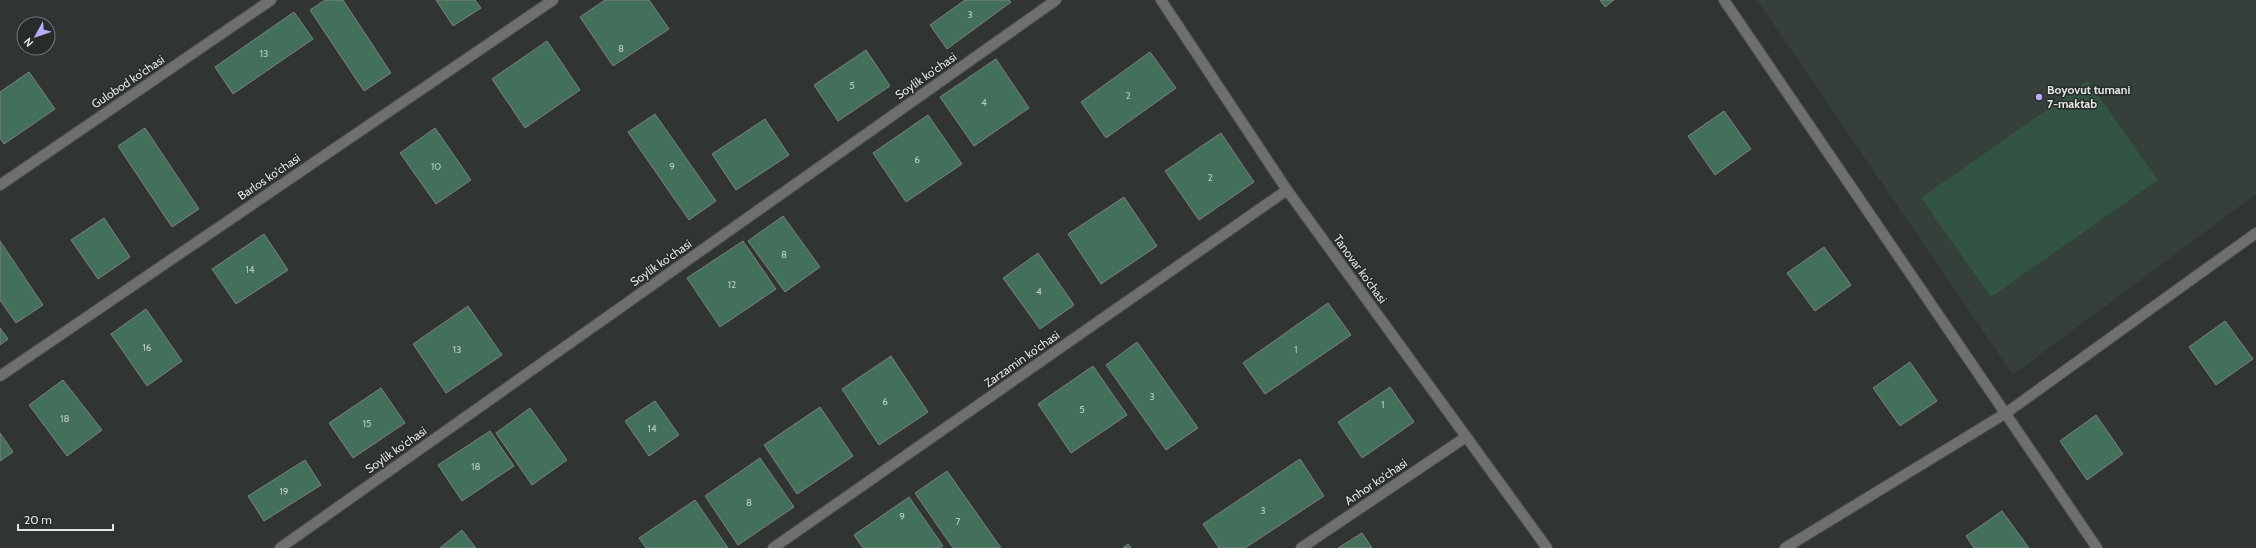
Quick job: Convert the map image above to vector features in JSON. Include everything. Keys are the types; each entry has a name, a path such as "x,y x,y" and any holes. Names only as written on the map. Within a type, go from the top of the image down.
{"street":[{"name":"Gulobod ko'chasi","path":"0,185 271,0"},
{"name":"Barlos ko'chasi","path":"0,376 553,0"},
{"name":"Soylik ko'chasi","path":"280,548 1056,0"},
{"name":"Tanovar ko'chasi","path":"1161,0 1286,190 1547,548"},
{"path":"1724,0 2097,548"},
{"name":"Zarzamin ko'chasi","path":"773,548 1286,190"},
{"path":"1785,548 2006,413 2256,233"},
{"name":"Anhor ko'chasi","path":"1301,548 1466,437"}],"shaded area":[{"name":"Boyovut tumani 7-maktab","path":"1757,0 2256,0 2256,194 2013,375"}],"green space":[{"path":"2088,81 2158,180 1991,297 1921,198"}],"building":[{"path":"325,0 343,0 391,73 364,91 310,10"},
{"path":"436,0 475,0 481,8 453,26"},
{"path":"605,0 649,0 669,29 613,66 580,17"},
{"path":"965,0 1009,0 1011,2 947,49 930,25"},
{"path":"1600,0 1614,0 1605,7"},
{"path":"294,12 313,39 233,94 215,67"},
{"path":"547,41 580,90 525,128 492,79"},
{"path":"866,50 890,86 838,121 814,85"},
{"path":"1150,52 1176,88 1106,138 1081,102"},
{"path":"996,59 1029,108 974,146 940,97"},
{"path":"29,72 55,109 4,144 0,138 0,92"},
{"path":"1724,111 1751,149 1715,175 1688,136"},
{"path":"655,114 716,201 689,220 628,132"},
{"path":"928,115 962,164 906,202 873,153"},
{"path":"765,119 789,155 736,190 712,154"},
{"path":"145,128 199,209 172,227 118,146"},
{"path":"435,128 471,180 436,204 400,153"},
{"path":"1221,133 1254,182 1199,220 1165,171"},
{"path":"1124,197 1157,246 1101,284 1068,234"},
{"path":"783,216 820,267 785,292 748,241"},
{"path":"104,218 130,257 98,279 71,240"},
{"path":"264,234 288,270 236,304 212,269"},
{"path":"0,241 43,305 16,323 0,300"},
{"path":"743,241 776,289 720,327 687,278"},
{"path":"1824,247 1851,285 1815,311 1787,273"},
{"path":"1038,253 1074,305 1040,329 1003,278"},
{"path":"1328,303 1351,335 1265,394 1243,363"},
{"path":"468,306 502,355 446,393 413,344"},
{"path":"146,309 182,361 147,386 111,334"},
{"path":"2225,321 2253,359 2216,385 2189,347"},
{"path":"0,328 8,339 0,345"},
{"path":"1137,342 1198,428 1166,450 1106,365"},
{"path":"891,356 928,412 879,445 842,389"},
{"path":"1910,362 1937,401 1900,426 1873,388"},
{"path":"1093,366 1127,415 1071,453 1038,404"},
{"path":"63,380 102,430 67,456 29,405"},
{"path":"1390,387 1414,422 1362,458 1338,422"},
{"path":"381,388 405,423 353,458 329,423"},
{"path":"655,401 679,435 649,456 625,421"},
{"path":"820,407 853,456 797,494 764,445"},
{"path":"530,408 567,460 532,485 496,433"},
{"path":"2096,415 2123,454 2087,480 2060,441"},
{"path":"490,431 514,466 462,501 438,465"},
{"path":"0,433 13,452 0,461"},
{"path":"760,458 794,507 738,545 705,496"},
{"path":"1300,459 1324,496 1245,548 1219,548 1203,524"},
{"path":"305,460 321,485 264,521 248,496"},
{"path":"947,471 1001,548 953,548 915,493"},
{"path":"909,497 943,546 940,548 863,548 854,535"},
{"path":"695,500 728,548 646,548 639,538"},
{"path":"2002,511 2029,548 1974,548 1966,536"},
{"path":"462,530 476,548 440,548"},
{"path":"1362,533 1372,548 1338,548"},
{"path":"1128,544 1131,548 1123,548"}],"place":[{"name":"Boyovut tumani 7-maktab","path":"2039,97"}]}
